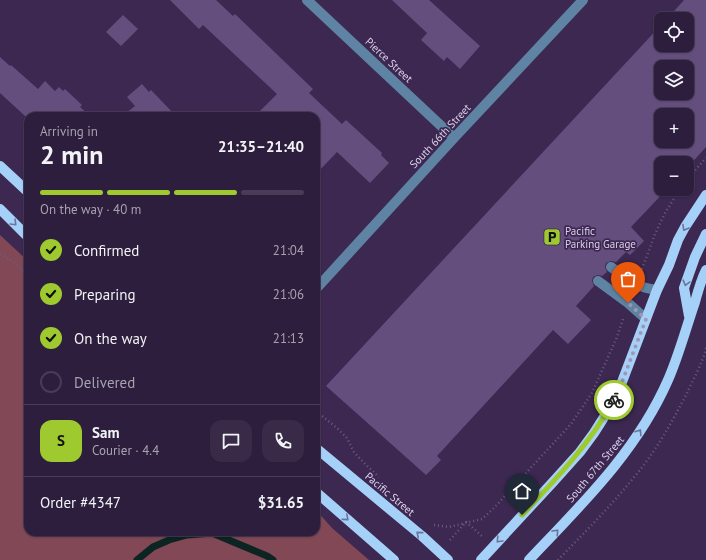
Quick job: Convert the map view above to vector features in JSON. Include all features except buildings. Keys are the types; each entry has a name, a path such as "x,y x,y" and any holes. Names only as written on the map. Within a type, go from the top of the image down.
{"main road":[{"path":"0,166 24,188"},
{"name":"South 67th Street","path":"481,560 554,482 594,433 614,400 622,382 678,240 706,195"},
{"path":"0,209 24,233"},
{"path":"689,317 684,288 695,257 706,234"},
{"name":"South 67th Street","path":"530,560 619,462 649,417 668,380 706,270"},
{"name":"Pacific Street","path":"320,451 422,536 448,560"},
{"path":"320,495 394,560"}],"street":[{"name":"Pierce Street","path":"307,0 454,138"},
{"name":"South 66th Street","path":"320,285 454,138 584,0"},
{"path":"611,267 634,284 645,289 657,290"},
{"path":"598,281 628,303 646,319"}],"path":[{"path":"694,171 706,158"},
{"path":"634,284 642,269 661,220 676,196"},
{"path":"0,254 14,262 24,272"},
{"path":"433,524 449,526 482,519 571,424 592,393 617,337 628,303"},
{"path":"320,414 347,438 354,452 382,479"}],"shaded area":[{"path":"0,235 24,257 24,536 320,536 320,514 332,528 369,560 0,560"}],"waterway":[{"path":"137,560 153,547 183,536"},
{"path":"219,536 267,556 273,560"}],"way so far":[{"path":"614,400 646,319 628,303"}],"place":[{"name":"Pacific Parking Garage","path":"552,237"}],"route":[{"path":"522,515 580,452 594,433 614,400"}]}
